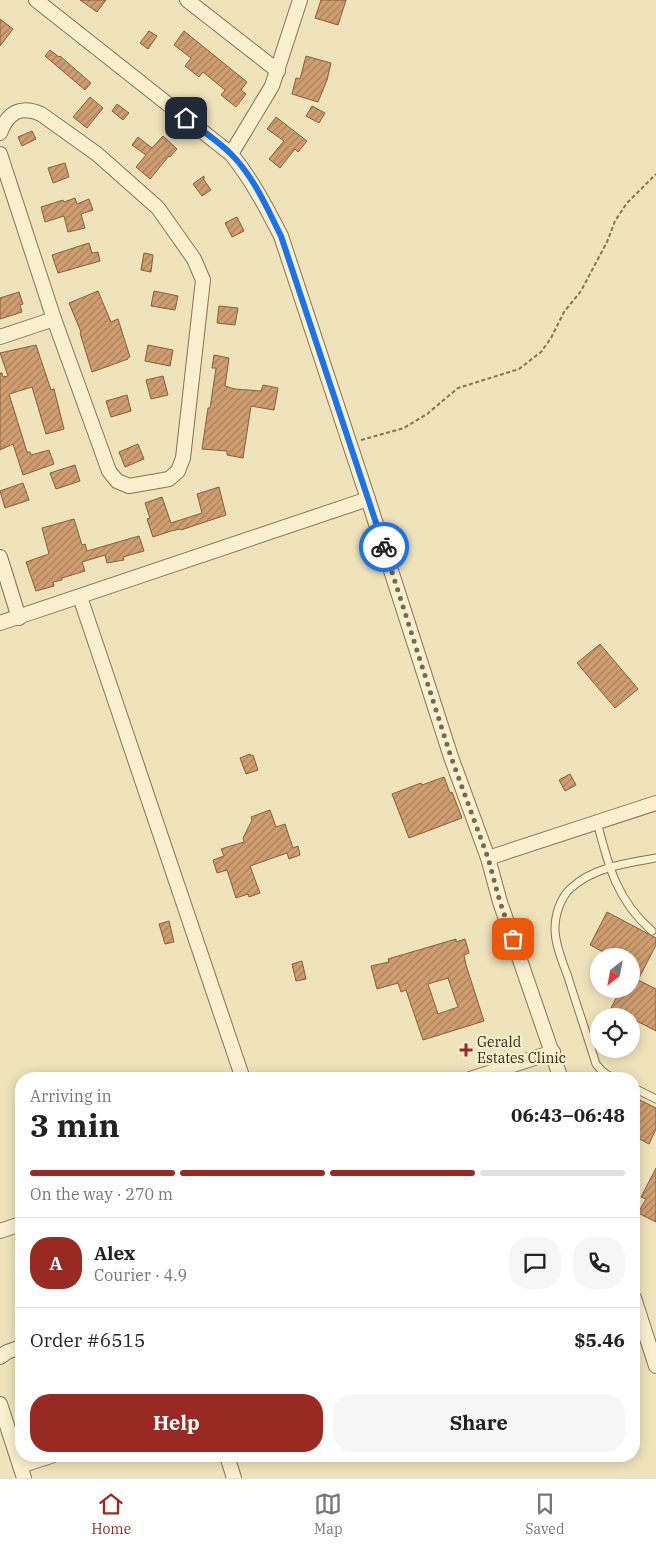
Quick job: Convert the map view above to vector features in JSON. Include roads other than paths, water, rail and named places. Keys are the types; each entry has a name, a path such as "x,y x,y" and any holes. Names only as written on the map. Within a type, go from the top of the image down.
{"street":[{"path":"36,0 231,154 248,175 281,236 451,757 488,858 500,902 560,1072"},
{"path":"187,0 278,71"},
{"path":"231,154 272,86 300,0"},
{"path":"0,133 10,116 22,109 41,114 97,154 146,196 158,208 199,269 203,280 183,458 178,471 169,479 129,486 117,481 109,471 54,320 0,154"},
{"path":"0,337 54,320"},
{"path":"0,624 368,499"},
{"path":"0,557 19,618"},
{"path":"80,597 241,1072"},
{"path":"488,858 656,803"},
{"path":"492,1072 553,1052"},
{"path":"0,1231 15,1226"},
{"path":"640,1308 650,1324 656,1366"},
{"path":"0,1357 15,1349"},
{"path":"0,1404 15,1450"},
{"path":"22,1472 40,1462"},
{"path":"229,1462 234,1478"}],"lane":[{"path":"598,822 608,867 629,908 638,920 652,931"},
{"path":"604,1072 596,1064 560,954 555,930 558,910 563,898 571,888 586,877 608,867 656,858"},
{"path":"640,1091 656,1099"}],"place":[{"name":"Gerald Estates Clinic","path":"466,1050"}]}
